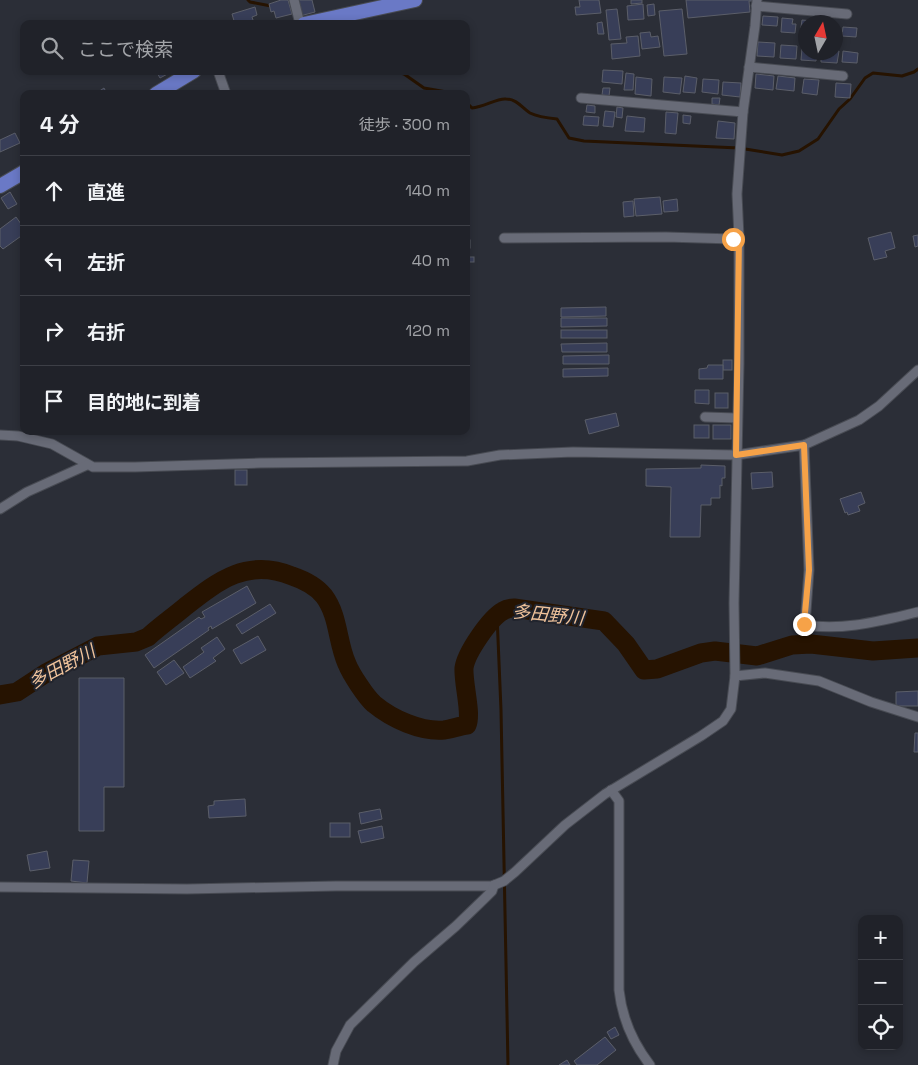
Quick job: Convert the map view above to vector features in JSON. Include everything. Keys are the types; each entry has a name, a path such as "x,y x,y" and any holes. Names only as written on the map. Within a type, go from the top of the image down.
{"main road":[{"path":"318,20 386,3 415,0"},
{"path":"163,90 187,75"},
{"path":"0,186 20,174"}],"street":[{"path":"294,0 301,20"},
{"path":"0,888 187,889 494,885 515,872 565,825 611,790 701,736 722,720 731,709 735,676 734,603 739,237 737,194 743,112 757,3 847,14"},
{"path":"749,67 843,76"},
{"path":"219,75 225,90"},
{"path":"581,98 743,112"},
{"path":"504,238 739,237"},
{"path":"0,435 18,436 52,444 93,467 260,462 458,461 500,455 573,452 736,455 804,445 859,420 879,406 918,370"},
{"path":"705,417 738,418"},
{"path":"804,445 809,570 804,624 826,628 864,624 918,612"},
{"path":"0,509 28,492 87,465"},
{"path":"735,676 765,673 819,681 871,702 918,717"},
{"path":"611,790 618,801 619,990 621,1006 632,1036 650,1065"},
{"path":"333,1065 336,1051 350,1025 414,962 480,904 494,885"}],"building":[{"path":"288,0 292,14 276,18 274,11 271,12 269,4"},
{"path":"296,0 312,0 315,12 300,16"},
{"path":"579,0 599,0 601,13 576,15 575,7 580,7"},
{"path":"631,0 642,0 642,3 631,4"},
{"path":"686,0 752,1 749,1 750,12 688,18"},
{"path":"643,4 644,19 628,20 627,6"},
{"path":"654,4 655,15 648,16 647,5"},
{"path":"255,7 257,15 252,17 253,20 234,20 232,14"},
{"path":"617,9 621,39 609,40 606,10"},
{"path":"682,9 687,54 664,56 659,11"},
{"path":"763,16 778,17 777,26 762,25"},
{"path":"782,18 793,19 792,24 796,24 795,33 781,32"},
{"path":"602,22 604,34 598,34 597,23"},
{"path":"843,27 857,28 856,37 843,36"},
{"path":"650,32 651,37 658,36 660,47 642,49 640,33"},
{"path":"638,36 640,56 612,59 611,44 627,43 626,37"},
{"path":"758,42 775,43 774,57 757,56"},
{"path":"781,45 797,46 796,59 780,58"},
{"path":"843,51 858,53 857,63 842,62"},
{"path":"821,60 838,60 837,63 821,62"},
{"path":"603,70 623,71 622,84 602,82"},
{"path":"626,73 634,74 633,90 624,90"},
{"path":"756,74 774,76 773,90 755,88"},
{"path":"685,76 697,78 695,93 683,92"},
{"path":"778,76 795,78 794,91 776,89"},
{"path":"636,77 652,79 651,96 635,94"},
{"path":"664,77 682,78 680,94 663,92"},
{"path":"703,79 719,80 718,94 702,92"},
{"path":"804,79 819,80 817,95 802,93"},
{"path":"723,82 741,83 740,97 722,95"},
{"path":"836,83 851,84 850,98 835,97"},
{"path":"603,88 610,88 609,96 602,95"},
{"path":"712,98 720,98 719,105 712,104"},
{"path":"587,105 595,106 595,113 586,112"},
{"path":"617,107 623,108 622,118 616,117"},
{"path":"605,111 615,112 613,127 603,126"},
{"path":"666,112 678,113 676,134 665,133"},
{"path":"683,115 691,116 690,124 683,123"},
{"path":"584,116 599,117 598,126 583,125"},
{"path":"627,116 645,118 644,132 625,131"},
{"path":"718,121 735,123 734,139 716,138"},
{"path":"15,133 20,143 0,152 0,140"},
{"path":"10,192 17,204 8,209 1,198"},
{"path":"660,197 662,214 636,216 634,199"},
{"path":"677,199 678,211 664,212 663,201"},
{"path":"633,201 634,216 624,217 623,202"},
{"path":"16,217 20,222 20,237 3,249 0,246 0,229"},
{"path":"891,232 895,248 885,251 887,257 874,260 868,238"},
{"path":"918,235 918,246 915,247 913,236"},
{"path":"470,257 474,257 474,262 470,262"},
{"path":"606,307 606,316 561,317 561,308"},
{"path":"561,318 607,318 607,326 561,327"},
{"path":"561,330 607,330 607,338 561,338"},
{"path":"607,343 607,352 562,352 561,344"},
{"path":"609,355 609,364 563,364 563,356"},
{"path":"723,360 732,360 732,370 723,370"},
{"path":"708,365 723,365 723,379 699,379 699,369 707,368"},
{"path":"608,368 608,376 563,377 563,369"},
{"path":"695,390 709,390 709,404 695,403"},
{"path":"715,393 728,393 728,408 715,408"},
{"path":"616,413 619,426 589,434 585,420"},
{"path":"694,425 709,425 709,438 694,438"},
{"path":"713,425 731,425 731,439 713,439"},
{"path":"701,465 725,466 725,478 722,478 722,486 720,485 720,498 711,498 711,505 701,505 700,537 670,537 671,487 646,486 646,469 701,468"},
{"path":"235,470 247,470 247,485 235,485"},
{"path":"772,472 773,487 752,489 751,473"},
{"path":"861,492 865,503 858,506 860,511 848,515 847,512 845,513 840,499"},
{"path":"247,586 256,603 212,629 211,626 208,628 209,630 154,668 145,655 199,617 201,619 205,617 202,612"},
{"path":"270,604 276,613 242,634 236,625"},
{"path":"258,636 266,650 241,664 233,650"},
{"path":"217,637 225,649 213,658 216,661 190,678 183,667 204,652 201,648"},
{"path":"174,660 184,673 166,685 157,672"},
{"path":"79,678 124,678 124,787 104,787 104,831 79,831"},
{"path":"918,691 918,706 896,706 896,692"},
{"path":"915,733 918,733 918,752 914,752"},
{"path":"245,799 246,816 209,818 208,806 214,805 214,801"},
{"path":"380,809 382,819 361,824 359,813"},
{"path":"330,823 350,823 350,837 330,837"},
{"path":"382,826 384,838 361,843 358,831"},
{"path":"47,851 50,868 30,871 27,855"},
{"path":"73,860 89,861 87,883 71,881"},
{"path":"615,1027 619,1035 611,1039 607,1032"},
{"path":"605,1037 616,1050 597,1065 577,1065 574,1061"},
{"path":"567,1060 570,1065 559,1065"}],"waterway":[{"path":"248,0 271,6"},
{"path":"470,106 472,108 502,99 510,99 530,113 557,119 569,138 584,141 739,148 782,155 799,151 818,139 839,109 850,99 865,78 873,73 902,76 918,69"},
{"path":"405,75 424,88 435,90"},
{"name":"多田野川","path":"0,695 17,692 46,673 98,646 136,642 148,637 222,580 235,574 262,569 276,571 296,578 310,584 321,592 333,612 347,664 367,696 381,710 416,727 426,729 447,730 467,725 468,714 464,674 466,662 485,628 504,610 510,608 604,621 626,644 644,670 657,669 701,653 715,651 757,656 792,645 811,644 873,651 918,648"},
{"path":"497,615 501,710 508,1065"}],"route":[{"path":"733,239 739,237 739,364 736,455 804,445 809,536 808,595 804,624"}]}
